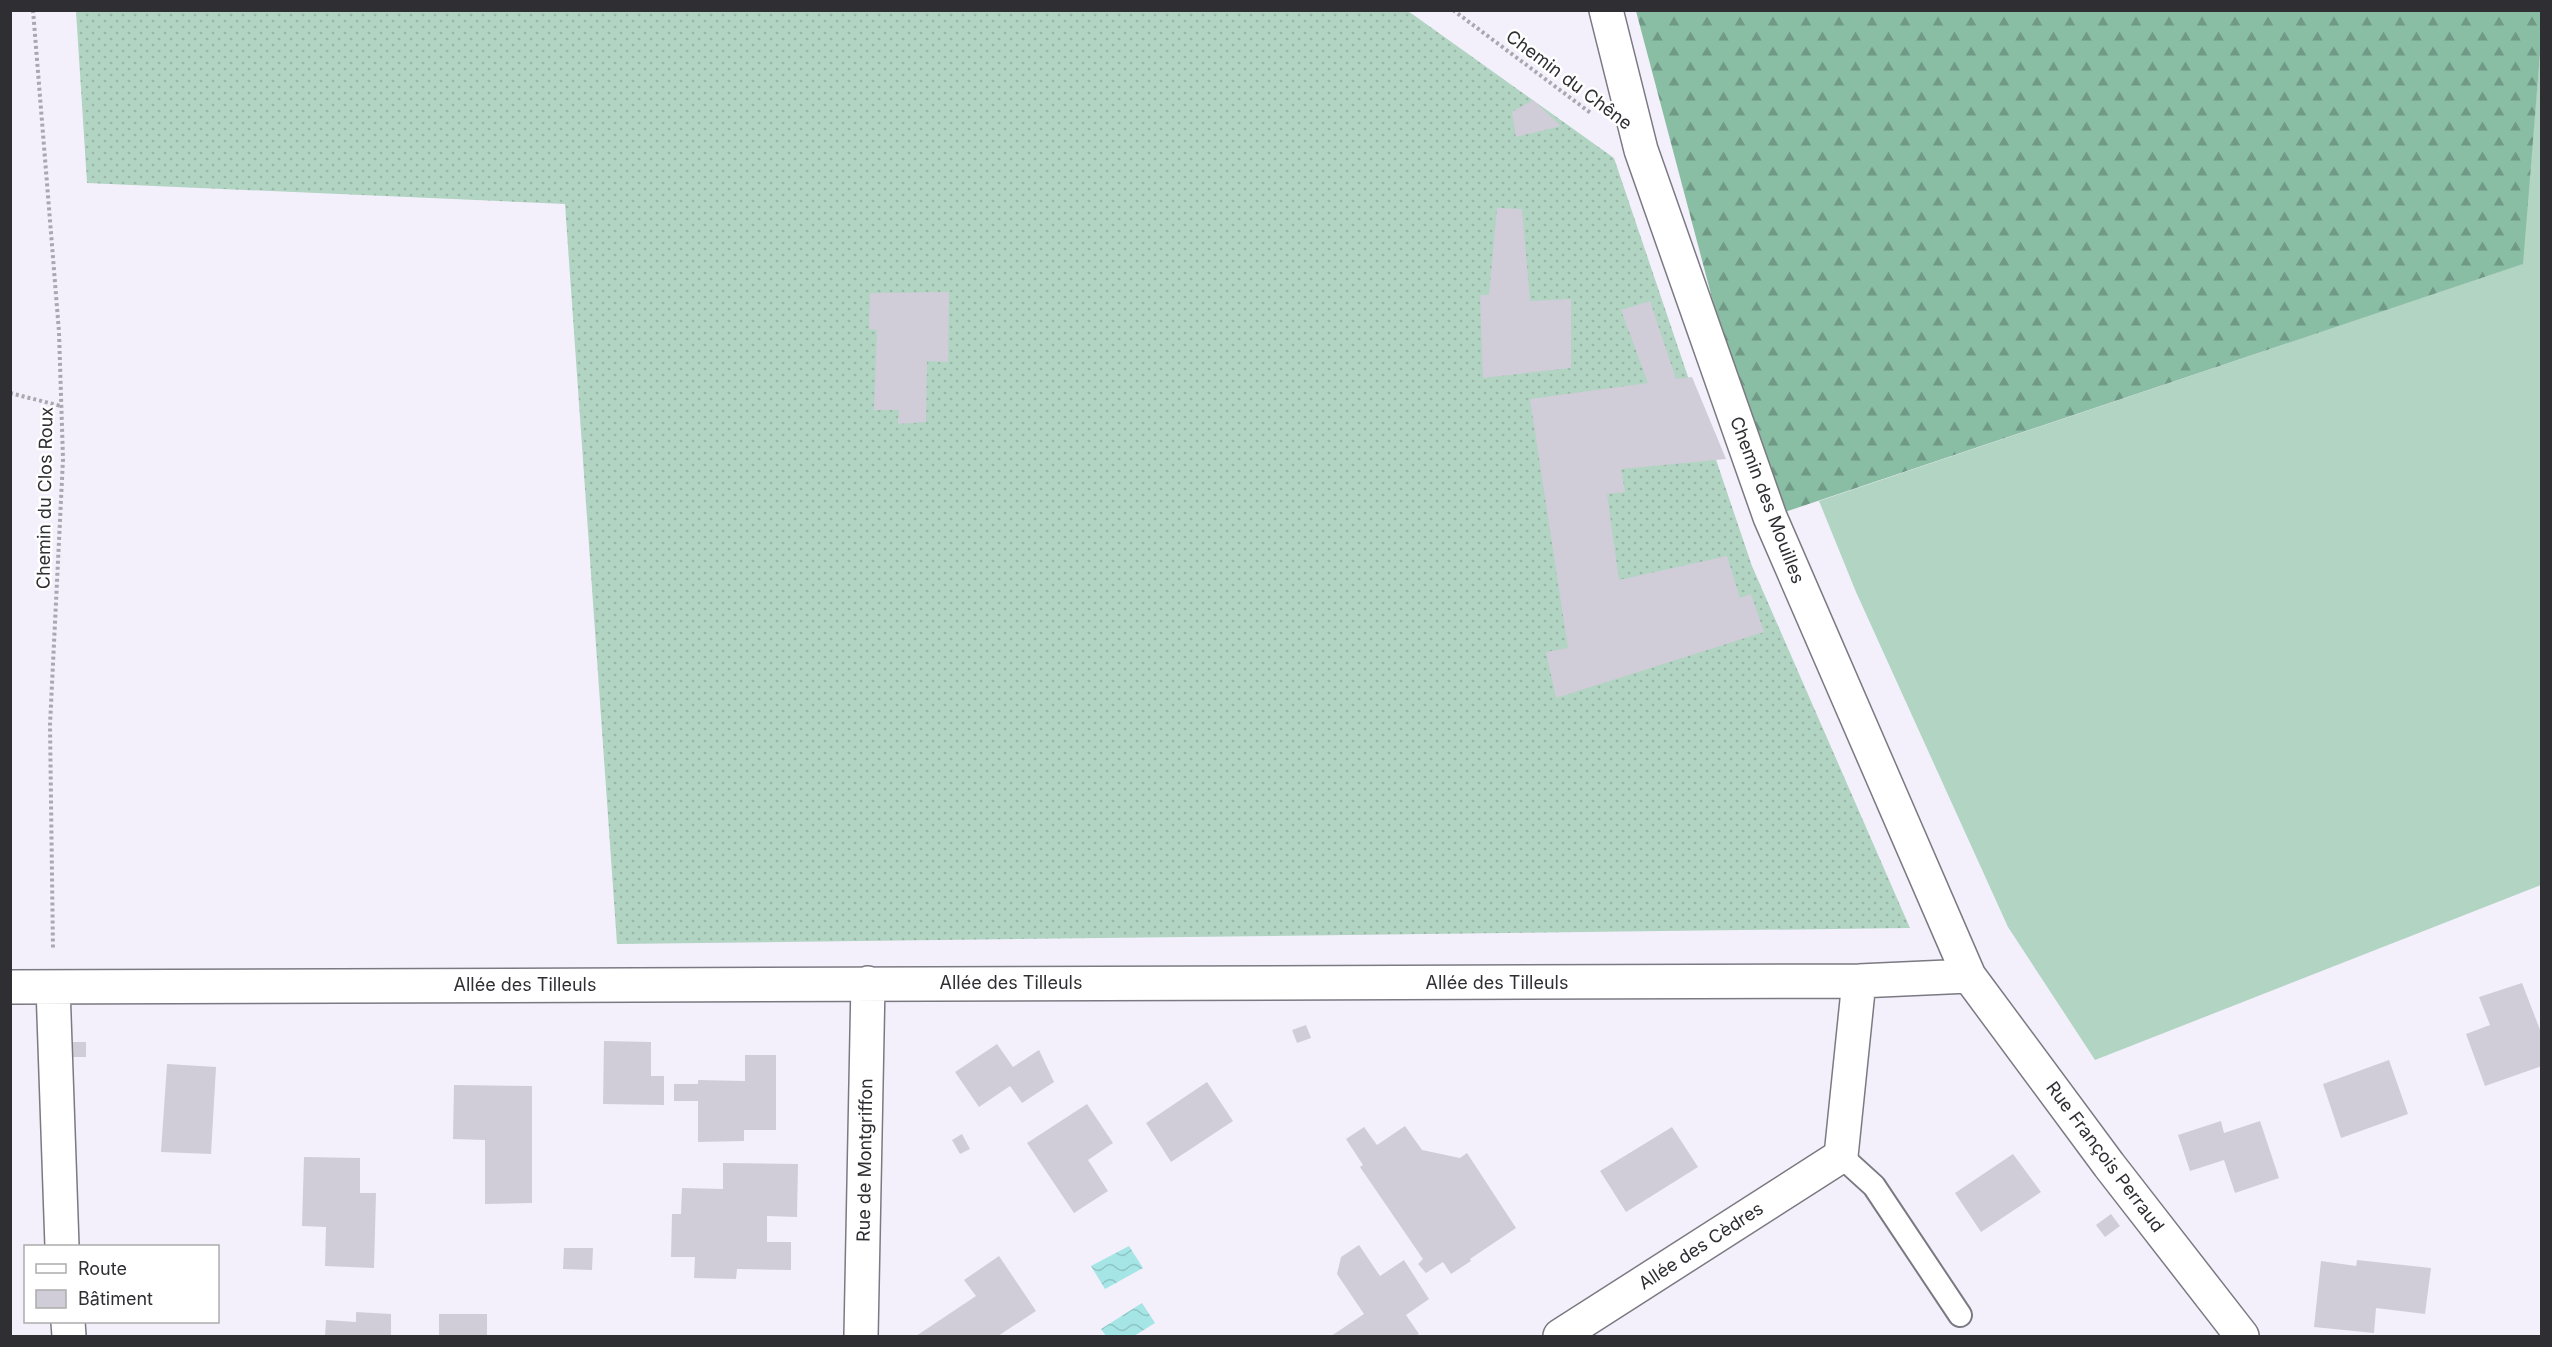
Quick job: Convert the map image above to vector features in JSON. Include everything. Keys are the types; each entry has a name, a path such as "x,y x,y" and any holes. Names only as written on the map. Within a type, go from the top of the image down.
{"street":[{"name":"Chemin des Mouilles","path":"1606,10 1641,150 1770,517 1969,976"},
{"name":"Allée des Tilleuls","path":"10,987 1859,981 1969,976"},
{"name":"Rue François Perraud","path":"1969,976 2109,1165 2242,1336"},
{"path":"1841,1156 1859,981"},
{"name":"Rue de Montgriffon","path":"861,1336 868,983"},
{"path":"52,987 62,1245"},
{"name":"Allée des Cèdres","path":"1560,1336 1841,1156"}],"lane":[{"path":"1841,1156 1874,1186 1960,1315"}],"path":[{"name":"Chemin du Clos Roux","path":"33,10 59,332 63,459 50,725 52,987"},
{"name":"Chemin du Chêne","path":"1453,10 1594,115"},
{"path":"10,393 61,406"}],"shaded area":[{"path":"76,11 1408,11 1614,158 1752,566 1910,928 617,944 565,204 87,183"},
{"path":"2541,42 2541,885 2095,1060 2008,927 1856,592 1819,501 2522,264"}],"green space":[{"path":"1636,11 2541,11 2541,42 2523,264 1770,517"}],"water":[{"path":"1129,1246 1143,1268 1105,1289 1091,1266"},
{"path":"1142,1303 1155,1323 1134,1336 1106,1336 1101,1329"}],"building":[{"path":"1533,100 1561,126 1516,137 1512,112"},
{"path":"1497,208 1522,209 1530,301 1571,299 1571,368 1483,378 1480,295 1489,295"},
{"path":"949,292 948,362 927,361 926,422 898,424 899,410 874,410 877,330 869,329 870,293"},
{"path":"1650,301 1676,379 1692,377 1726,459 1621,469 1625,492 1607,494 1619,580 1727,556 1740,598 1751,594 1764,632 1556,698 1546,652 1568,648 1530,399 1648,383 1621,310"},
{"path":"2522,983 2542,1035 2542,1066 2485,1086 2466,1034 2490,1025 2479,997"},
{"path":"1306,1025 1311,1038 1297,1043 1292,1030"},
{"path":"604,1041 651,1042 651,1076 664,1076 664,1105 603,1104"},
{"path":"72,1042 86,1042 86,1057 72,1057"},
{"path":"997,1044 1013,1067 1039,1050 1054,1082 1022,1103 1010,1086 979,1107 955,1072"},
{"path":"745,1055 776,1055 776,1130 744,1130 744,1141 698,1142 698,1101 674,1101 674,1084 698,1084 698,1080 745,1081"},
{"path":"2389,1060 2408,1114 2341,1138 2323,1084"},
{"path":"167,1064 216,1067 211,1154 161,1152"},
{"path":"1207,1082 1233,1121 1171,1162 1146,1123"},
{"path":"454,1085 532,1086 532,1203 485,1204 485,1140 453,1139"},
{"path":"1087,1104 1113,1143 1088,1160 1108,1191 1074,1213 1027,1143"},
{"path":"2221,1121 2224,1133 2260,1121 2279,1178 2235,1193 2224,1160 2190,1171 2178,1135"},
{"path":"1405,1126 1422,1150 1460,1158 1467,1153 1516,1228 1451,1274 1443,1262 1426,1273 1418,1264 1423,1259 1360,1167 1363,1165 1346,1139 1364,1127 1377,1145"},
{"path":"1672,1127 1698,1167 1626,1212 1600,1171"},
{"path":"962,1134 970,1149 960,1154 952,1140"},
{"path":"2013,1154 2041,1192 1981,1232 1955,1193"},
{"path":"304,1157 360,1158 360,1193 376,1193 374,1268 325,1266 326,1227 302,1226"},
{"path":"723,1163 798,1164 797,1217 767,1216 767,1242 791,1242 791,1270 737,1269 736,1279 694,1278 695,1257 671,1257 672,1214 681,1214 682,1188 723,1189"},
{"path":"2111,1214 2120,1226 2105,1237 2096,1225"},
{"path":"1359,1245 1380,1276 1404,1260 1429,1299 1406,1315 1419,1334 1415,1336 1331,1336 1364,1314 1337,1274 1341,1257"},
{"path":"564,1248 593,1248 592,1270 563,1269"},
{"path":"999,1256 1036,1311 998,1336 916,1336 976,1296 964,1280"},
{"path":"2357,1260 2431,1268 2425,1314 2376,1308 2374,1333 2314,1327 2321,1261 2356,1266"},
{"path":"356,1312 391,1314 391,1336 325,1336 326,1320 356,1322"},
{"path":"439,1314 487,1314 487,1336 439,1336"}]}
